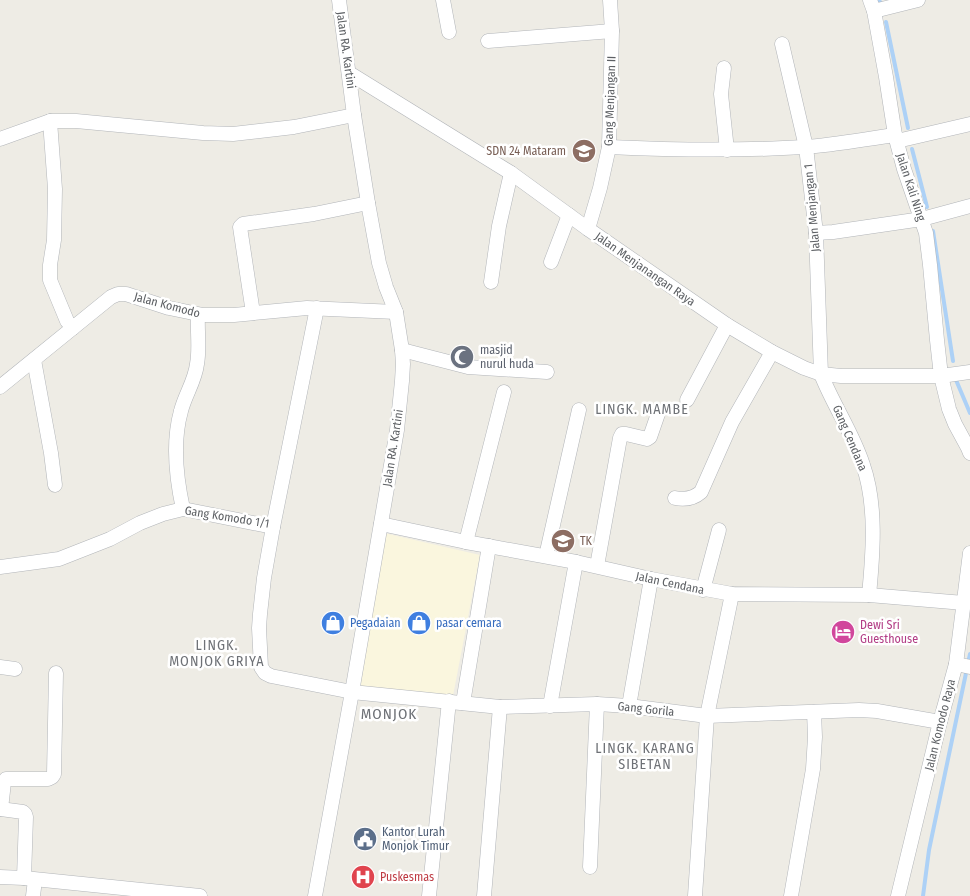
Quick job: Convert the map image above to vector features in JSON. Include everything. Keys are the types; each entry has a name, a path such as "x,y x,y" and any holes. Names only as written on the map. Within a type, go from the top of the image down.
{"street":[{"name":"Jalan RA. Kartini","path":"315,896 397,430 402,380 402,350 396,312 386,288 368,203 354,116 339,0"},
{"path":"443,0 449,32"},
{"name":"Gang Menjangan II","path":"588,229 609,147 612,90 610,0"},
{"path":"872,6 918,0"},
{"name":"Jalan Kali Ning","path":"872,6 896,138 904,169 926,233 942,376"},
{"path":"488,41 612,31"},
{"name":"Jalan Menjangan 1","path":"782,44 806,147 816,233 820,374"},
{"path":"724,68 721,94 726,150"},
{"name":"Jalan Menjanangan Raya","path":"349,73 510,173 727,325 772,352 804,368 820,374 841,376 942,376 970,372"},
{"path":"0,139 50,121 76,121 151,129 233,134 294,127 354,116"},
{"path":"50,121 55,189 54,240 50,264 50,280 67,321 73,328"},
{"path":"609,147 657,150 726,150 806,147 896,138 970,124"},
{"path":"491,282 499,226 510,173"},
{"path":"253,313 240,227 243,224 314,214 368,203"},
{"path":"816,233 922,219 970,206"},
{"path":"551,262 569,215"},
{"name":"Jalan Komodo","path":"0,387 111,297 121,293 198,315 226,315 317,308 396,312"},
{"name":"Gang Komodo 1/1","path":"0,566 59,558 110,539 140,523 183,509 273,527 317,308"},
{"path":"183,509 176,468 176,437 181,411 198,363 198,315"},
{"path":"687,400 727,325"},
{"path":"402,350 468,367 547,372"},
{"path":"675,498 684,500 701,492 732,422 772,352"},
{"path":"34,360 55,484"},
{"name":"Gang Cendana","path":"820,374 855,445 868,482 872,544 869,595"},
{"path":"942,376 949,409 970,453"},
{"path":"466,542 504,392"},
{"path":"546,556 579,410"},
{"path":"597,566 620,438 622,434 647,439 650,437 659,411"},
{"name":"Jalan Cendana","path":"381,524 597,566 703,590 732,594 869,595 964,603"},
{"name":"Gang Gorila","path":"273,527 260,614 261,667 265,674 271,676 352,692 500,708 597,704 707,716 859,710 877,711 940,722"},
{"path":"703,590 719,530"},
{"path":"429,896 456,702 489,546"},
{"name":"Jalan Komodo Raya","path":"898,896 940,722 963,665 964,603 970,553"},
{"path":"550,706 576,562"},
{"path":"629,706 651,579"},
{"path":"695,896 707,716 732,594"},
{"path":"0,667 15,669"},
{"path":"33,896 25,814 23,812 1,809 6,779 48,779 54,774 56,673"},
{"path":"590,867 597,704"},
{"path":"484,896 500,708"},
{"path":"791,896 813,769 814,712"},
{"path":"0,877 200,896"}],"shaded area":[{"name":"pasar cemara","path":"384,533 480,555 452,701 360,690"}],"waterway":[{"path":"886,22 908,128"},
{"path":"912,149 927,207"},
{"path":"933,231 953,361"},
{"path":"956,380 970,413"},
{"path":"923,896 929,850 970,654"}],"place":[{"name":"SDN 24 Mataram","path":"584,151"},
{"name":"masjid nurul huda","path":"462,357"},
{"name":"TK","path":"563,541"},
{"name":"Pegadaian","path":"333,623"},
{"name":"pasar cemara","path":"419,623"},
{"name":"Dewi Sri Guesthouse","path":"843,632"},
{"name":"Kantor Lurah Monjok Timur","path":"365,839"},
{"name":"Puskesmas","path":"363,877"}],"district":[{"name":"LINGK. MAMBE","path":"642,409"},
{"name":"LINGK. MONJOK GRIYA","path":"217,654"},
{"name":"MONJOK","path":"389,714"},
{"name":"LINGK. KARANG SIBETAN","path":"645,756"}]}
